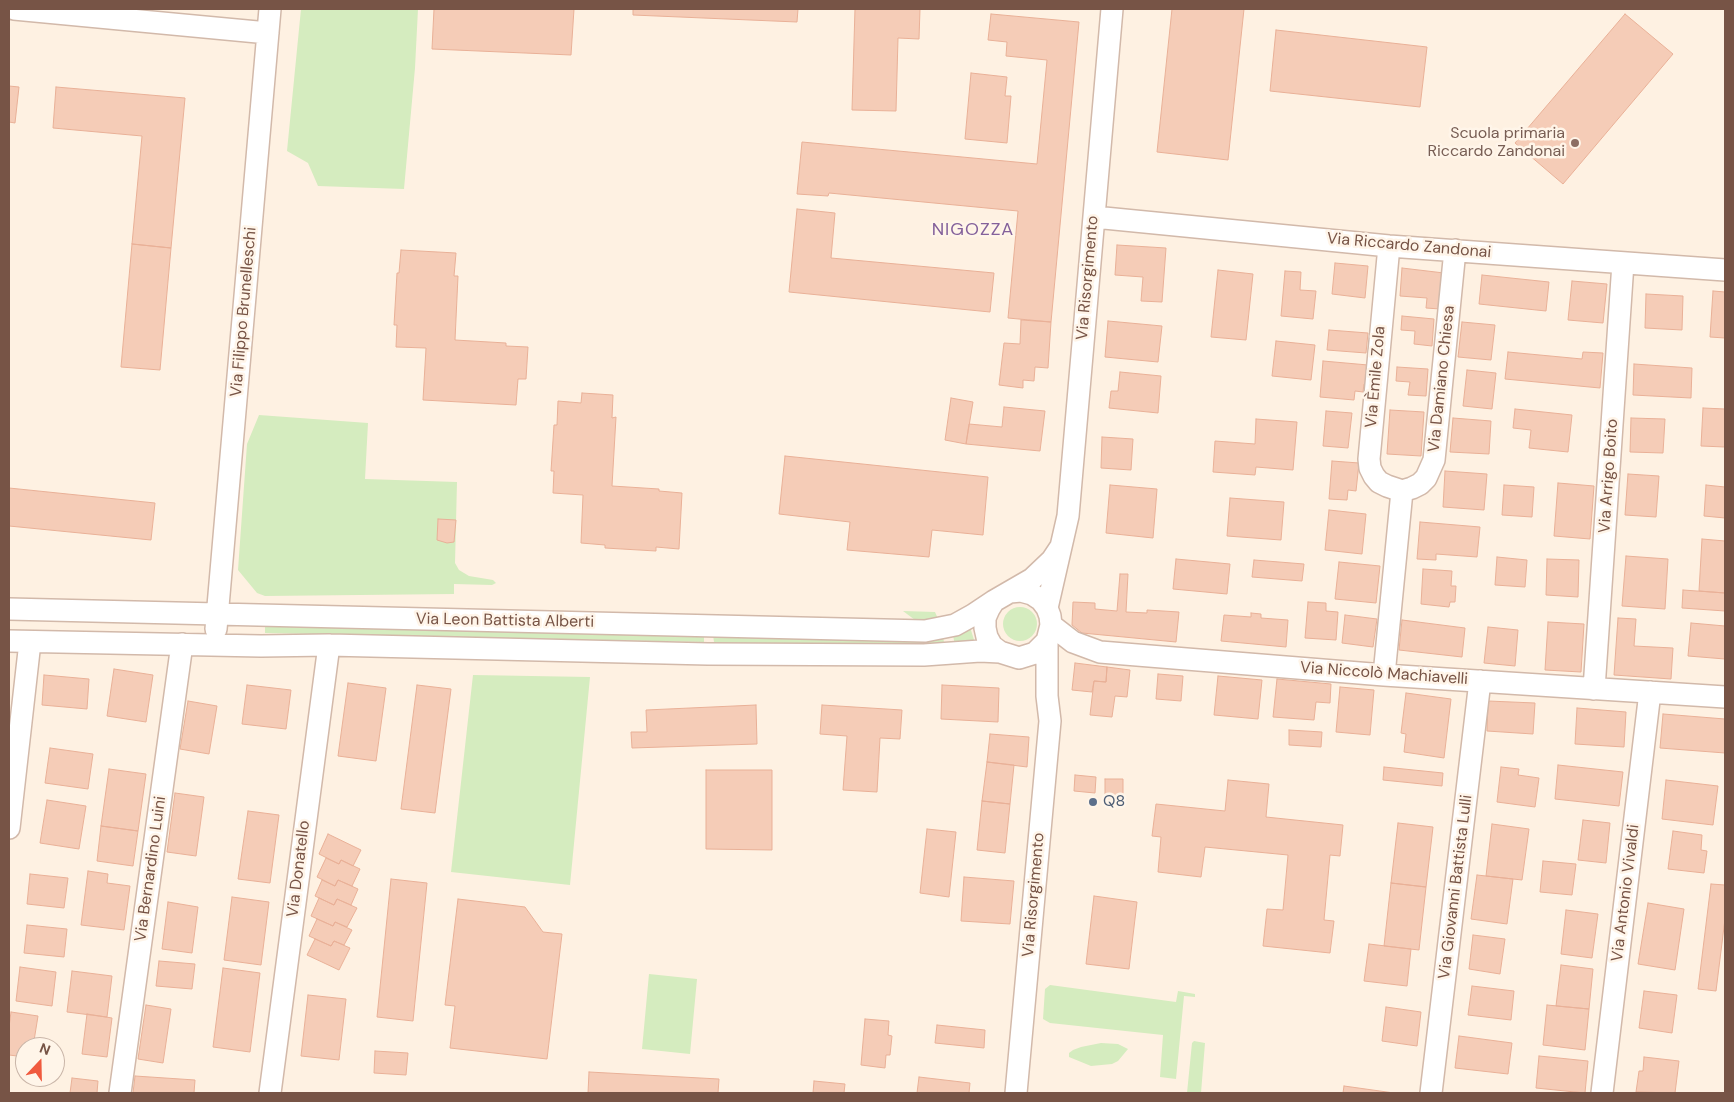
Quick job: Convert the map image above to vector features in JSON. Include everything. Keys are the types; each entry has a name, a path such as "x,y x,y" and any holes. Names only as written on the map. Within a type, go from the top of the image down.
{"street":[{"path":"14,9 268,33"},
{"name":"Via Filippo Brunelleschi","path":"215,632 270,9"},
{"name":"Via Risorgimento","path":"1016,1093 1050,721 1047,696 1049,624 1068,516 1112,9"},
{"name":"Via Riccardo Zandonai","path":"1094,217 1389,246 1725,270"},
{"name":"Via Èmile Zola","path":"1389,246 1369,459 1370,468 1379,482 1402,491"},
{"name":"Via Damiano Chiesa","path":"1402,491 1420,484 1426,478 1434,460 1456,250"},
{"name":"Via Arrigo Boito","path":"1594,689 1623,263"},
{"path":"1384,675 1402,491"},
{"name":"Via Risorgimento","path":"1002,597 1032,579 1052,560 1062,546"},
{"path":"1021,591 1032,594 1040,600 1049,624 1035,653 1009,655 992,646 987,637 985,618 988,609 1002,597 1021,591"},
{"name":"Via Leon Battista Alberti","path":"9,641 182,644 215,632 925,631 955,625 1002,597"},
{"name":"Via Leon Battista Alberti","path":"9,609 328,645 708,654 924,655 980,651 1009,655"},
{"name":"Via Niccolò Machiavelli","path":"1049,624 1073,642 1100,652 1384,675 1725,697"},
{"path":"86,643 89,638 215,632"},
{"path":"9,828 30,642"},
{"name":"Via Bernardino Luini","path":"120,1093 182,644"},
{"name":"Via Donatello","path":"270,1093 328,645"},
{"name":"Via Risorgimento","path":"1009,655 1047,696"},
{"name":"Via Giovanni Battista Lulli","path":"1431,1093 1480,681"},
{"name":"Via Antonio Vivaldi","path":"1602,1093 1650,692"}],"green space":[{"path":"301,9 418,9 415,68 404,189 318,186 308,163 287,151"},
{"path":"259,415 368,423 365,479 457,482 455,563 459,570 469,576 493,580 496,583 492,585 454,584 454,594 265,596 257,593 238,570 247,444"},
{"path":"1020,607 1027,608 1032,612 1036,617 1036,631 1032,636 1027,640 1020,641 1013,640 1008,636 1004,631 1003,624 1004,617 1008,612 1013,608"},
{"path":"903,611 935,612 939,621 919,623"},
{"path":"265,624 704,634 704,642 265,633"},
{"path":"970,627 975,643 955,646 953,635"},
{"path":"713,635 943,637 945,647 718,643 714,642"},
{"path":"473,675 590,677 570,885 451,872"},
{"path":"649,974 697,979 690,1054 642,1049"},
{"path":"1050,985 1176,1002 1178,991 1195,994 1195,997 1184,996 1176,1079 1160,1077 1163,1035 1050,1023 1043,1019 1045,989"},
{"path":"1194,1041 1205,1043 1201,1093 1187,1093 1192,1043"},
{"path":"1101,1043 1118,1044 1128,1049 1118,1061 1112,1064 1091,1066 1069,1057 1069,1053 1073,1050"}],"building":[{"path":"434,9 574,9 571,55 432,49"},
{"path":"633,9 798,9 797,22 633,15"},
{"path":"855,9 920,9 919,39 898,38 896,111 852,110"},
{"path":"1172,9 1244,9 1228,160 1157,152"},
{"path":"991,14 1079,22 1051,322 1008,318 1018,211 829,193 828,196 797,194 802,142 1037,164 1047,60 1006,56 1007,42 988,40"},
{"path":"1625,14 1673,54 1563,184 1515,143"},
{"path":"1276,30 1427,47 1420,107 1270,91"},
{"path":"971,73 1007,77 1005,96 1011,96 1007,143 965,139"},
{"path":"9,86 19,87 15,123 9,122"},
{"path":"56,87 185,98 171,248 132,244 142,136 53,128"},
{"path":"797,209 835,213 831,258 994,273 990,312 789,292"},
{"path":"132,244 171,248 160,370 121,367"},
{"path":"1117,245 1166,248 1162,302 1141,301 1143,277 1115,275"},
{"path":"401,250 456,253 454,276 458,276 455,340 506,343 506,346 528,347 526,379 518,379 516,405 423,400 426,348 396,347 397,325 394,325 397,273 399,273"},
{"path":"1335,263 1368,266 1365,298 1332,294"},
{"path":"1402,268 1444,273 1440,309 1426,308 1427,298 1400,296"},
{"path":"1218,270 1253,274 1246,340 1211,337"},
{"path":"1285,271 1301,272 1300,290 1316,291 1313,319 1281,316"},
{"path":"1482,275 1549,282 1546,311 1479,304"},
{"path":"1572,281 1607,284 1603,323 1568,320"},
{"path":"1713,291 1725,292 1725,338 1710,337"},
{"path":"1646,294 1683,296 1682,330 1645,328"},
{"path":"1402,316 1434,319 1432,346 1414,344 1415,331 1401,330"},
{"path":"1021,320 1051,322 1048,368 1035,367 1034,381 1023,380 1023,388 999,385 1004,343 1020,344"},
{"path":"1108,321 1162,326 1158,362 1105,357"},
{"path":"1462,322 1495,325 1491,360 1458,357"},
{"path":"1329,330 1368,333 1366,353 1327,350"},
{"path":"1276,341 1315,345 1311,380 1272,376"},
{"path":"1508,352 1582,359 1583,352 1603,353 1600,388 1505,379"},
{"path":"1323,361 1368,365 1363,392 1355,391 1354,400 1320,397"},
{"path":"1634,364 1692,368 1691,398 1633,395"},
{"path":"1397,367 1428,369 1426,396 1408,395 1410,382 1396,381"},
{"path":"1467,370 1496,373 1492,409 1463,406"},
{"path":"1120,372 1161,376 1158,413 1109,408 1111,391 1118,391"},
{"path":"582,393 613,395 612,418 616,417 612,486 659,489 659,491 682,493 679,549 656,547 656,551 605,548 605,545 581,543 583,495 553,493 554,471 551,471 554,425 557,425 558,401 581,403"},
{"path":"951,398 973,402 966,444 945,440"},
{"path":"1004,407 1045,411 1040,451 966,444 969,424 1002,427"},
{"path":"1703,408 1725,409 1725,447 1701,446"},
{"path":"1515,409 1572,415 1568,452 1529,448 1531,430 1513,428"},
{"path":"1390,410 1424,412 1421,456 1387,454"},
{"path":"1326,411 1352,413 1348,448 1323,446"},
{"path":"1453,418 1491,421 1489,454 1450,452"},
{"path":"1631,418 1665,419 1663,453 1630,452"},
{"path":"1256,419 1297,422 1293,470 1256,467 1255,475 1213,472 1215,441 1255,444"},
{"path":"1102,437 1133,439 1131,470 1101,468"},
{"path":"785,456 988,477 983,535 932,530 929,557 847,550 850,522 779,514"},
{"path":"1332,461 1359,463 1356,491 1348,490 1347,500 1329,499"},
{"path":"1445,471 1487,474 1484,510 1443,507"},
{"path":"1628,474 1659,476 1656,517 1625,515"},
{"path":"1558,483 1594,486 1590,539 1554,536"},
{"path":"1110,485 1157,489 1153,538 1106,533"},
{"path":"1504,485 1534,487 1532,517 1502,515"},
{"path":"1706,485 1725,487 1725,518 1704,516"},
{"path":"9,488 155,503 151,540 9,526"},
{"path":"1230,498 1284,502 1281,540 1227,536"},
{"path":"1329,510 1366,514 1362,554 1325,550"},
{"path":"438,519 456,520 454,542 447,543 437,540"},
{"path":"1420,522 1480,527 1477,557 1436,554 1436,560 1417,559"},
{"path":"1702,539 1725,541 1725,593 1699,591"},
{"path":"1626,556 1668,559 1665,609 1622,606"},
{"path":"1497,557 1527,560 1525,587 1495,585"},
{"path":"1176,559 1230,564 1227,594 1173,589"},
{"path":"1547,559 1579,560 1578,597 1546,595"},
{"path":"1254,560 1304,564 1302,581 1252,577"},
{"path":"1339,562 1380,566 1376,603 1335,599"},
{"path":"1423,569 1452,571 1451,586 1456,586 1455,602 1450,602 1449,607 1421,604"},
{"path":"1120,574 1128,574 1126,612 1147,613 1147,610 1179,612 1176,642 1082,633 1072,625 1073,602 1095,603 1095,609 1117,611"},
{"path":"1683,590 1725,593 1725,611 1682,608"},
{"path":"1308,602 1326,603 1326,611 1338,612 1336,640 1305,638"},
{"path":"1251,613 1261,614 1261,618 1288,620 1286,647 1221,641 1224,615 1251,617"},
{"path":"1345,615 1377,619 1373,647 1342,643"},
{"path":"1618,618 1636,619 1634,646 1673,648 1671,679 1614,675"},
{"path":"1402,620 1465,628 1462,657 1399,650"},
{"path":"1548,622 1584,624 1581,672 1545,670"},
{"path":"1691,623 1725,626 1725,659 1688,656"},
{"path":"1488,627 1518,630 1515,666 1484,663"},
{"path":"1075,663 1107,667 1106,682 1094,681 1092,692 1072,690"},
{"path":"1107,667 1130,670 1127,697 1115,696 1112,717 1090,715 1094,681 1106,682"},
{"path":"114,669 153,675 146,722 107,716"},
{"path":"1158,674 1183,676 1181,701 1156,699"},
{"path":"44,675 89,679 87,709 42,705"},
{"path":"1218,676 1262,680 1258,719 1214,715"},
{"path":"1277,679 1331,684 1330,703 1316,702 1314,720 1273,717"},
{"path":"348,683 386,688 376,761 338,756"},
{"path":"247,685 291,690 286,729 242,724"},
{"path":"417,685 451,689 435,813 401,809"},
{"path":"942,685 999,688 998,722 941,719"},
{"path":"1340,687 1374,690 1370,735 1336,732"},
{"path":"1406,693 1451,699 1444,758 1404,752 1406,734 1401,733"},
{"path":"188,701 217,706 209,754 180,749"},
{"path":"1488,701 1535,703 1533,734 1487,731"},
{"path":"756,705 757,744 632,748 631,732 647,732 646,710"},
{"path":"822,705 902,710 900,739 880,738 877,792 843,790 847,736 820,734"},
{"path":"1577,708 1626,712 1624,747 1575,744"},
{"path":"1663,714 1725,719 1725,753 1660,748"},
{"path":"1289,730 1322,732 1321,747 1289,745"},
{"path":"990,734 1029,737 1027,767 987,762"},
{"path":"50,748 93,754 88,789 45,783"},
{"path":"987,762 1014,765 1010,804 982,801"},
{"path":"1558,765 1623,772 1619,806 1555,799"},
{"path":"1384,767 1443,773 1442,786 1383,780"},
{"path":"1501,767 1519,769 1518,775 1539,778 1535,807 1497,802"},
{"path":"109,769 146,774 138,831 101,826"},
{"path":"706,770 772,770 772,850 706,849"},
{"path":"1075,775 1096,777 1095,793 1074,791"},
{"path":"1105,779 1123,779 1123,803 1105,803"},
{"path":"1228,780 1269,784 1266,817 1343,825 1340,856 1330,855 1324,920 1334,921 1330,953 1263,946 1267,909 1283,910 1288,855 1205,847 1201,877 1158,872 1161,837 1152,836 1156,804 1225,811"},
{"path":"1666,780 1718,786 1713,825 1662,819"},
{"path":"175,793 204,797 196,856 167,852"},
{"path":"47,800 86,806 79,849 40,843"},
{"path":"982,801 1010,804 1005,853 977,850"},
{"path":"248,811 279,815 270,883 238,879"},
{"path":"1583,820 1610,823 1606,863 1578,860"},
{"path":"1398,823 1433,827 1426,887 1391,883"},
{"path":"1492,824 1529,829 1522,880 1486,876"},
{"path":"101,826 138,831 133,866 97,861"},
{"path":"927,829 956,832 949,897 920,893"},
{"path":"1673,831 1702,835 1701,850 1707,851 1704,873 1668,869"},
{"path":"328,834 361,850 353,866 341,860 339,864 319,854"},
{"path":"326,858 339,864 341,860 360,869 352,886 338,880 335,886 317,877"},
{"path":"1543,861 1576,864 1572,895 1540,892"},
{"path":"88,871 108,874 107,883 130,886 124,930 81,925"},
{"path":"30,874 68,878 64,908 27,904"},
{"path":"1477,875 1513,879 1507,924 1471,919"},
{"path":"964,877 1014,881 1010,924 961,921"},
{"path":"391,879 427,883 413,1021 377,1017"},
{"path":"322,880 335,886 338,880 358,889 351,905 337,899 334,905 315,896"},
{"path":"1391,883 1426,887 1419,950 1384,946"},
{"path":"1711,884 1725,885 1725,919 1716,991 1698,989"},
{"path":"1094,896 1137,902 1129,969 1086,964"},
{"path":"232,897 269,902 261,965 224,960"},
{"path":"319,898 334,905 337,899 357,908 347,927 335,922 333,926 311,916"},
{"path":"458,899 525,907 543,932 562,934 547,1059 450,1048 455,1006 445,1005"},
{"path":"168,902 198,907 192,953 162,949"},
{"path":"1648,903 1684,909 1675,970 1638,964"},
{"path":"1566,910 1598,914 1592,958 1561,954"},
{"path":"317,919 333,926 335,922 352,930 344,945 334,941 331,946 309,936"},
{"path":"27,925 67,929 64,957 24,953"},
{"path":"1473,935 1505,939 1500,974 1469,969"},
{"path":"315,939 331,946 334,941 350,948 339,970 307,955"},
{"path":"1369,944 1411,949 1407,986 1364,981"},
{"path":"159,961 195,964 192,989 156,986"},
{"path":"1561,965 1593,969 1589,1009 1556,1006"},
{"path":"20,967 56,972 52,1006 16,1001"},
{"path":"223,968 260,973 250,1052 213,1047"},
{"path":"72,971 112,976 107,1017 67,1012"},
{"path":"1472,986 1514,991 1511,1020 1468,1015"},
{"path":"1644,991 1677,995 1672,1033 1639,1028"},
{"path":"308,995 346,999 339,1060 301,1056"},
{"path":"146,1005 171,1009 163,1063 138,1059"},
{"path":"1547,1005 1589,1009 1585,1050 1543,1045"},
{"path":"1386,1007 1421,1012 1417,1046 1382,1041"},
{"path":"11,1012 38,1016 35,1037 15,1037 15,1056 9,1055"},
{"path":"87,1014 112,1018 107,1057 82,1054"},
{"path":"865,1019 889,1021 888,1035 892,1036 890,1055 886,1055 885,1068 861,1065"},
{"path":"937,1025 985,1030 984,1048 935,1043"},
{"path":"1459,1036 1512,1043 1508,1074 1455,1068"},
{"path":"375,1051 408,1053 406,1075 374,1073"},
{"path":"1539,1056 1588,1061 1585,1093 1536,1088"},
{"path":"1644,1057 1679,1061 1675,1093 1636,1092 1639,1071 1643,1071"},
{"path":"589,1072 719,1079 718,1093 588,1093"},
{"path":"135,1076 195,1080 194,1093 133,1093"},
{"path":"919,1077 970,1083 969,1093 917,1093"},
{"path":"72,1078 98,1081 97,1093 70,1093"},
{"path":"814,1081 845,1084 844,1093 813,1093"},
{"path":"1344,1086 1394,1093 1343,1093"}],"place":[{"name":"Scuola primaria Riccardo Zandonai","path":"1575,143"},
{"name":"Q8","path":"1093,802"}],"district":[{"name":"NIGOZZA","path":"973,230"}]}
